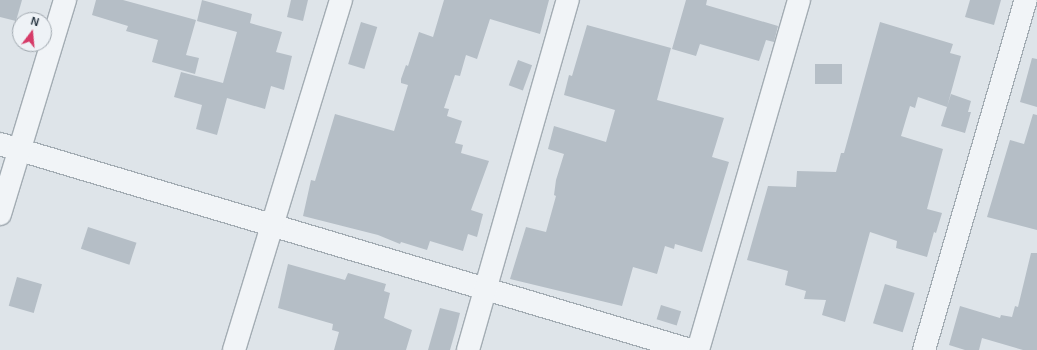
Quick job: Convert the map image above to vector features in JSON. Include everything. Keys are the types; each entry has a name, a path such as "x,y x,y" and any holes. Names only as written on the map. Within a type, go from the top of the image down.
{"street":[{"path":"0,214 10,146 65,0"},
{"path":"234,350 270,225 341,0"},
{"path":"468,350 568,0"},
{"path":"698,350 799,0"},
{"path":"924,350 1026,0"},
{"path":"10,146 690,350"}],"building":[{"path":"0,0 22,0 19,12 12,12 12,20 0,17"},
{"path":"96,0 123,0 196,20 186,55 199,58 195,74 152,62 158,40 126,31 128,26 92,15"},
{"path":"202,0 252,14 250,23 282,32 276,52 292,56 284,90 271,86 265,109 227,98 217,135 196,129 202,105 174,97 181,72 223,83 237,32 197,21"},
{"path":"291,0 308,0 303,21 287,17"},
{"path":"444,0 549,0 540,34 490,19 477,59 466,55 460,76 455,75 444,108 449,109 447,116 462,121 455,143 463,145 461,153 489,161 471,210 483,214 477,237 468,234 463,251 430,241 427,250 401,242 400,244 378,235 303,216 311,180 315,181 335,114 394,131 408,85 401,83 406,65 408,66 419,32 433,37"},
{"path":"686,0 707,0 706,5 778,26 774,42 766,40 759,61 700,44 696,56 672,49"},
{"path":"970,0 1001,0 994,25 965,17"},
{"path":"361,22 377,27 364,69 348,64"},
{"path":"880,22 953,44 950,53 961,56 947,107 918,97 915,108 910,106 901,136 943,149 927,209 942,213 936,233 934,232 927,257 896,248 897,241 870,232 845,322 822,315 826,300 804,299 806,291 785,285 788,271 747,260 768,186 796,187 797,171 836,172 841,153 844,153"},
{"path":"587,25 671,48 657,100 724,118 712,157 729,162 702,252 675,244 674,249 665,246 657,274 633,267 622,306 510,279 526,227 546,232 556,196 554,195 556,180 564,154 548,149 554,126 606,142 615,110 564,95 569,75 572,76"},
{"path":"1032,58 1037,59 1037,107 1020,102"},
{"path":"518,60 532,65 523,91 509,85"},
{"path":"815,64 842,64 842,84 815,84"},
{"path":"951,94 971,101 968,112 971,112 965,133 941,126"},
{"path":"1033,114 1037,115 1037,230 987,217 1010,140 1024,144"},
{"path":"88,227 137,243 129,265 81,249"},
{"path":"1031,253 1037,253 1037,350 1023,350 982,338 979,350 965,350 949,345 960,306 1000,318 1001,315 1012,317 1015,306 1018,307"},
{"path":"288,264 345,280 348,273 386,284 384,291 390,293 384,318 412,330 406,350 334,350 339,332 332,330 333,324 278,308"},
{"path":"17,277 42,284 34,313 9,306"},
{"path":"885,284 915,293 903,332 873,323"},
{"path":"661,305 681,311 677,325 657,319"},
{"path":"440,308 460,313 450,350 428,350"}]}
